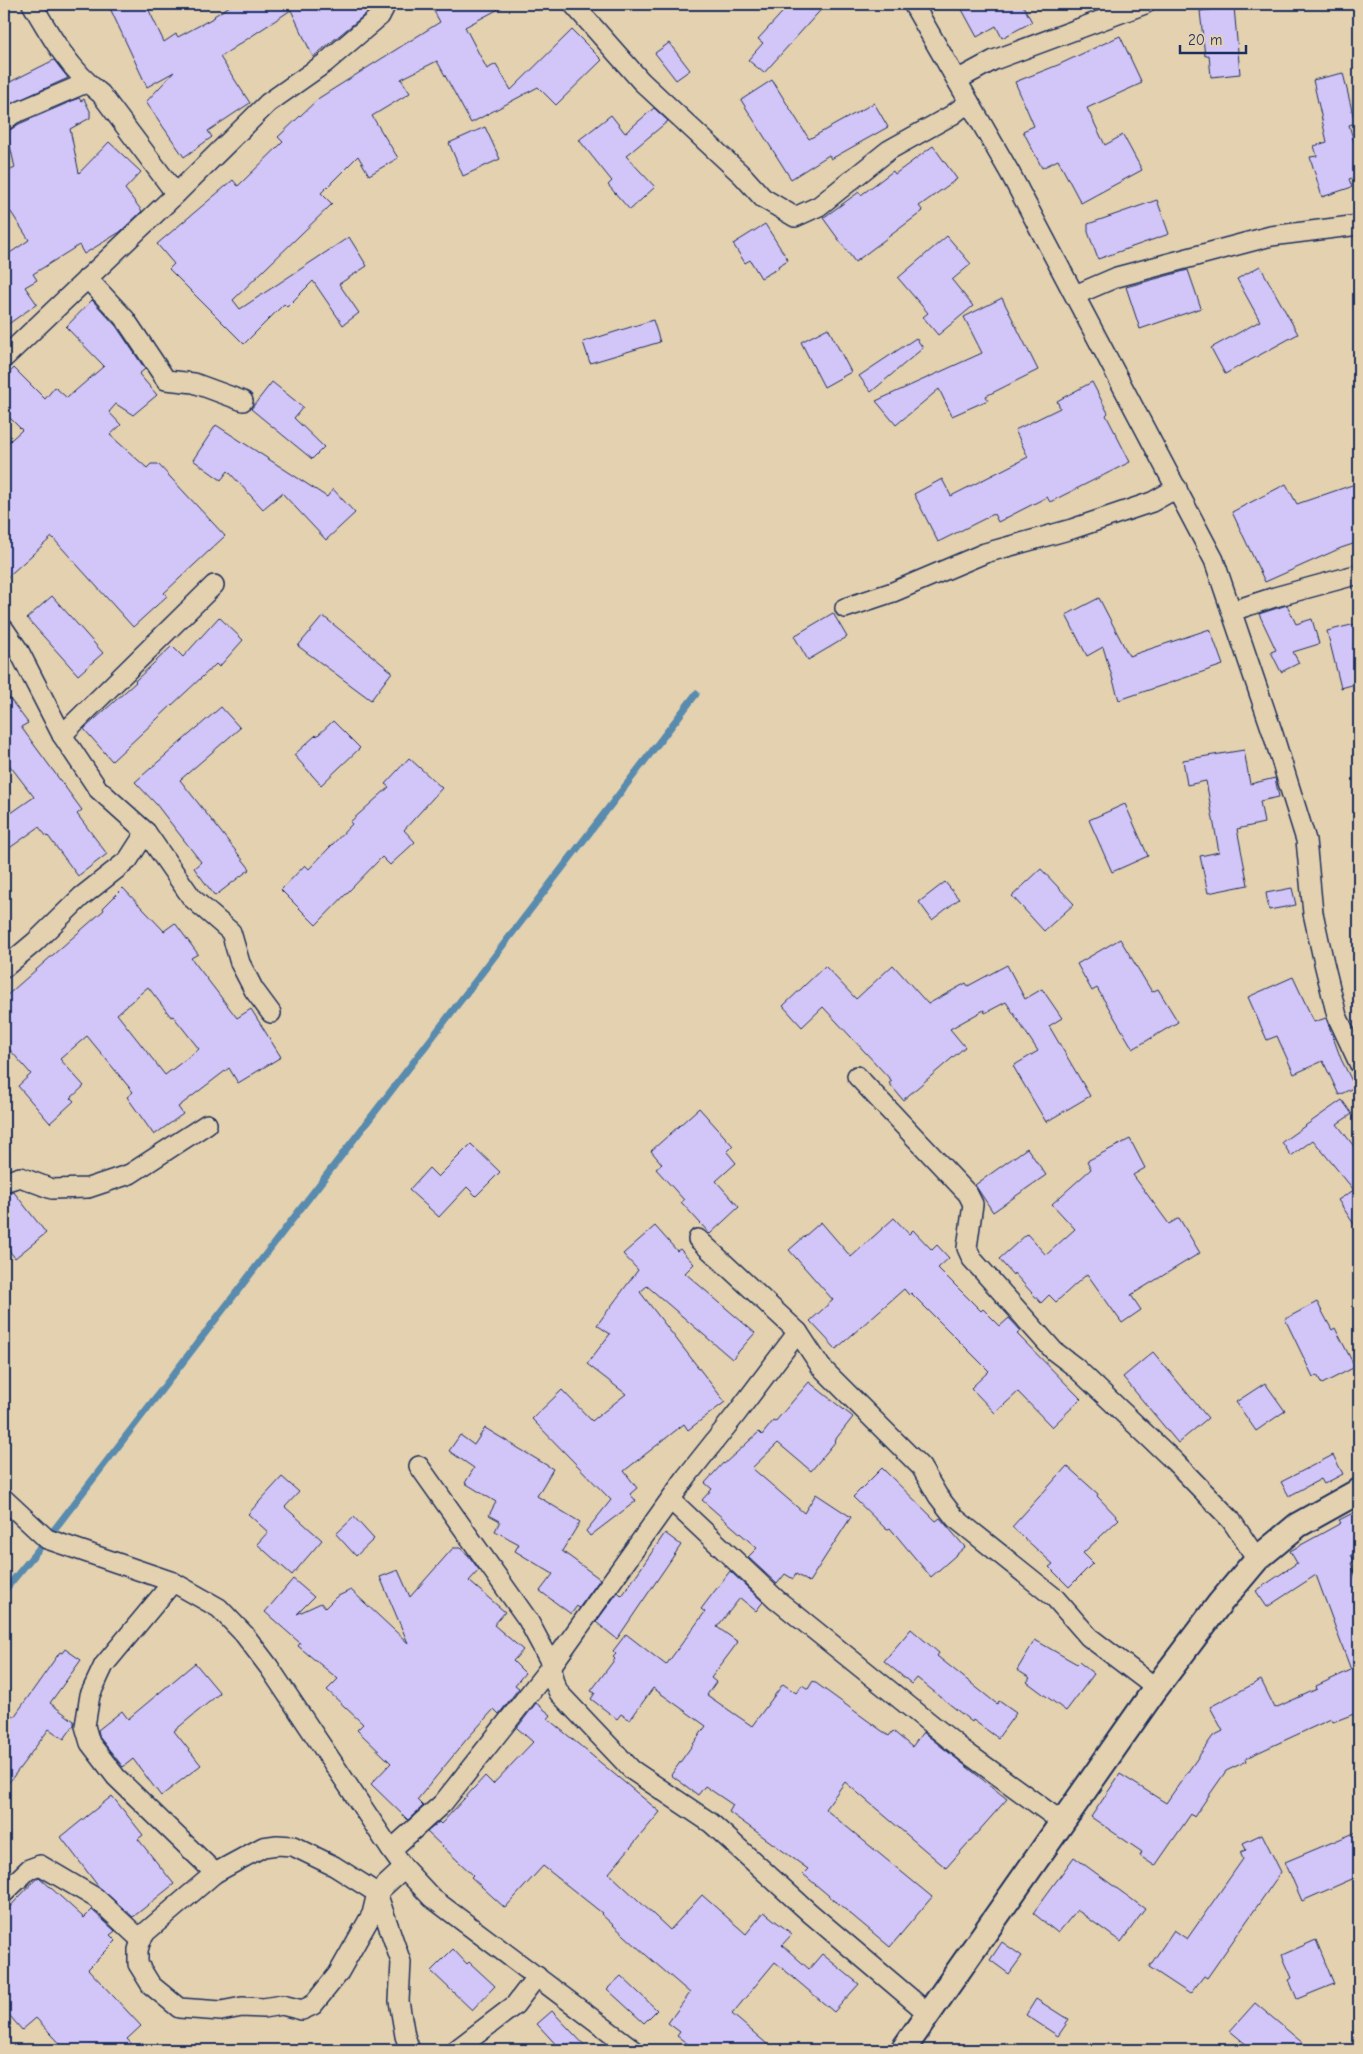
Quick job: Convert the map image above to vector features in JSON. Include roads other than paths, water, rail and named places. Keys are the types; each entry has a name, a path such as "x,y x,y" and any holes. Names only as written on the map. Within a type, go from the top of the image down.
{"street":[{"path":"32,4 70,64 86,82 101,94 176,194"},
{"path":"5,355 176,194 268,102 325,63 380,16 386,4"},
{"path":"574,4 641,80 764,198 794,217 819,206 889,150 952,115 969,102"},
{"path":"913,4 1075,295 1214,560 1306,840 1313,913 1328,981 1337,1016 1359,1063"},
{"path":"957,80 994,60 1145,4"},
{"path":"4,121 13,114 86,82"},
{"path":"1075,295 1117,277 1271,236 1359,225"},
{"path":"87,278 126,319 166,380 194,383 243,401"},
{"path":"845,608 901,589 985,553 1072,529 1152,502 1177,488"},
{"path":"1232,611 1359,574"},
{"path":"62,735 214,585"},
{"path":"4,629 19,651 62,735 98,788 146,832 192,898 231,932 240,963 254,990 271,1013"},
{"path":"4,968 35,942 81,897 128,860 146,832"},
{"path":"857,1076 968,1194 973,1204 968,1248 972,1259 1054,1351 1082,1374 1174,1461 1231,1520 1257,1559"},
{"path":"4,1182 20,1177 52,1190 88,1188 130,1174 207,1124"},
{"path":"698,1239 798,1332 820,1367 921,1467 938,1496 955,1518 1055,1598 1089,1637 1156,1688"},
{"path":"391,1850 443,1803 552,1665 687,1476 798,1332"},
{"path":"420,1466 528,1620 552,1665 553,1680 559,1693 632,1770 711,1823 810,1913 929,2014"},
{"path":"903,2050 1156,1688 1220,1603 1257,1559 1298,1526 1359,1491"},
{"path":"4,1499 47,1539 173,1582 219,1608 244,1634 269,1667 391,1850 404,1868 432,1898 634,2050"},
{"path":"671,1500 776,1599 967,1753 1062,1822"},
{"path":"173,1582 104,1665 90,1694 85,1726 90,1743 116,1777 215,1873"},
{"path":"404,1868 377,1893 372,1914 338,1974 312,2005 302,2010 282,2005 263,2008 242,2007 221,2011 179,2008 151,1985 138,1964 140,1940 146,1932 215,1873 263,1847 276,1845 293,1846 334,1866 377,1893 401,1962 399,2001 405,2036 410,2050"},
{"path":"4,1893 29,1869 40,1865 96,1898 140,1940"},
{"path":"456,2050 515,2005 537,1976"}],"waterway":[{"path":"4,1591 47,1539 696,694"}]}
